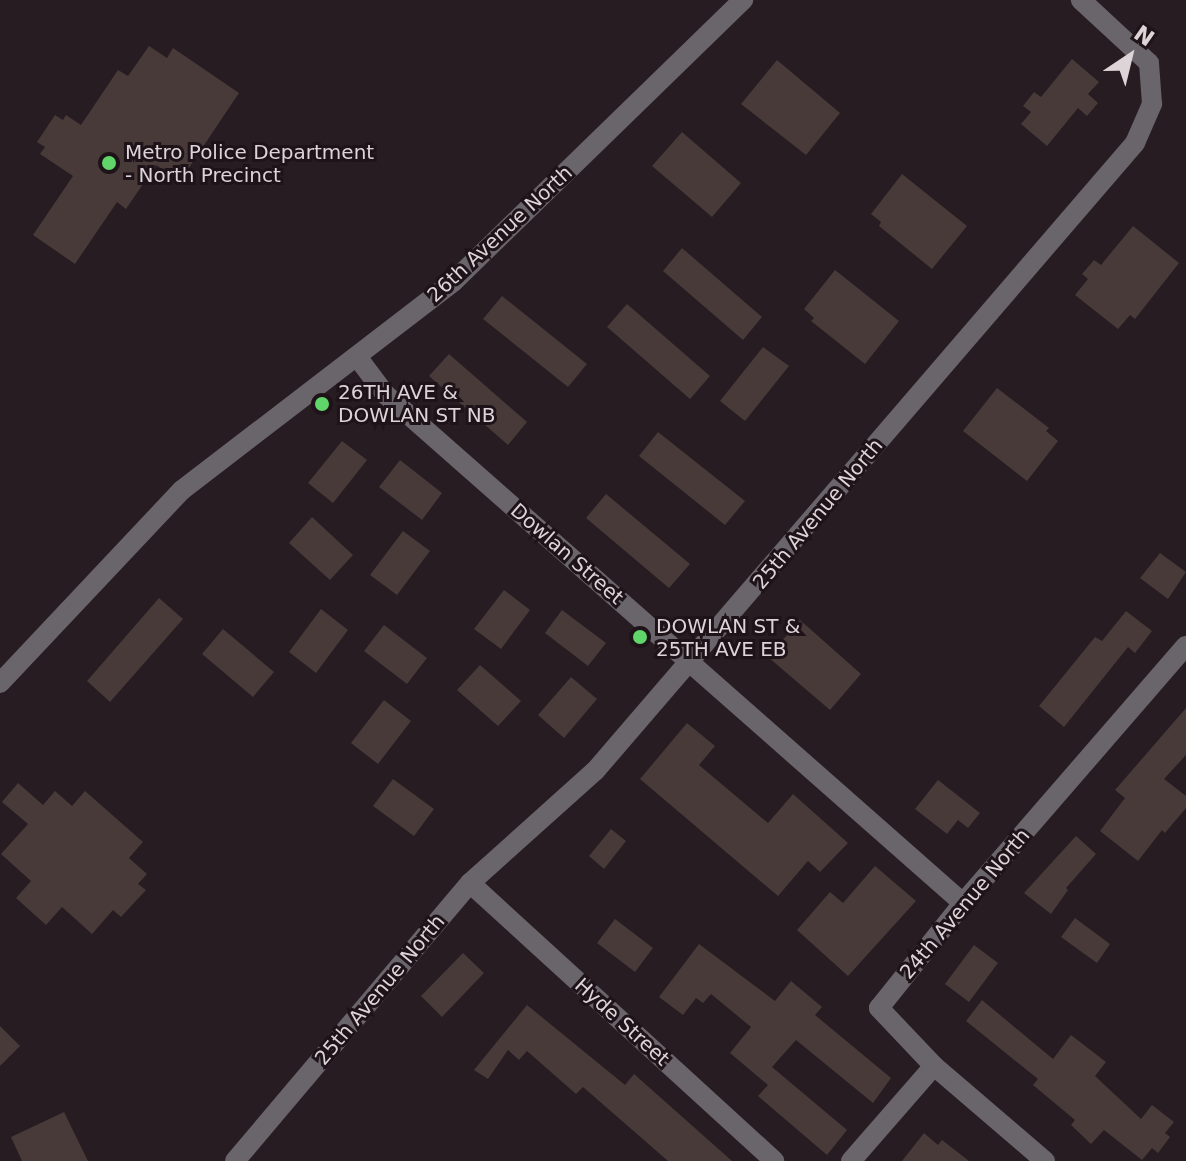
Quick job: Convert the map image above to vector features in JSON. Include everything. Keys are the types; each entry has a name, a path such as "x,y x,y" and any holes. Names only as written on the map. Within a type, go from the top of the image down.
{"street":[{"name":"26th Avenue North","path":"0,683 182,490 358,358 453,282 743,0"},
{"name":"25th Avenue North","path":"235,1161 470,883 589,778 1135,143 1152,104 1149,63 1081,0"},
{"name":"Dowlan Street","path":"358,358 385,394 963,903"},
{"name":"24th Avenue North","path":"934,1066 879,1008 963,903 1186,646"},
{"name":"Hyde Street","path":"470,883 774,1161"},
{"path":"851,1161 934,1066 1045,1161"}],"building":[{"path":"149,46 167,58 173,48 239,93 180,181 156,165 126,209 117,202 75,264 33,235 73,176 40,154 45,147 37,142 55,115 63,120 66,115 81,125 118,70 128,76"},
{"path":"1072,59 1099,82 1088,94 1098,103 1087,116 1078,108 1047,146 1021,124 1031,112 1023,106 1034,92 1041,97"},
{"path":"777,60 840,113 806,155 741,104"},
{"path":"682,132 741,183 712,217 652,166"},
{"path":"902,174 967,226 932,269 879,226 881,222 871,214"},
{"path":"1133,226 1179,263 1135,319 1130,315 1118,329 1075,295 1088,279 1082,274 1094,260 1101,265"},
{"path":"682,248 762,317 743,340 663,271"},
{"path":"835,270 899,321 865,364 811,321 814,318 804,309"},
{"path":"502,296 587,364 568,387 483,319"},
{"path":"627,304 710,376 690,399 607,327"},
{"path":"763,347 789,366 745,421 720,401"},
{"path":"449,354 527,422 508,445 429,376"},
{"path":"997,388 1049,428 1046,431 1058,441 1027,481 963,431"},
{"path":"658,432 745,501 725,525 639,456"},
{"path":"342,441 367,460 333,503 308,483"},
{"path":"400,460 442,493 422,520 379,487"},
{"path":"606,494 690,564 669,588 586,518"},
{"path":"312,517 353,555 330,580 289,543"},
{"path":"403,531 430,551 397,595 370,575"},
{"path":"1160,553 1186,572 1168,599 1140,578"},
{"path":"504,590 530,610 501,649 474,629"},
{"path":"159,598 183,619 110,702 87,681"},
{"path":"321,609 348,630 316,673 289,652"},
{"path":"562,610 606,643 588,666 545,633"},
{"path":"1126,611 1152,631 1135,653 1128,647 1064,727 1039,706 1095,637 1102,641"},
{"path":"800,620 861,674 830,710 768,657"},
{"path":"384,625 427,658 407,684 364,651"},
{"path":"223,629 274,672 253,697 202,654"},
{"path":"480,665 521,701 498,726 457,690"},
{"path":"571,677 597,699 564,738 538,715"},
{"path":"384,700 411,721 378,764 351,743"},
{"path":"1186,708 1186,755 1164,779 1186,796 1186,808 1165,833 1162,830 1138,861 1100,831 1125,798 1115,790"},
{"path":"687,723 715,746 699,765 768,823 793,794 848,843 820,872 808,861 778,896 640,779"},
{"path":"393,779 434,809 414,836 373,806"},
{"path":"938,780 980,813 968,828 958,820 947,834 915,809"},
{"path":"18,783 43,805 55,791 72,806 85,791 143,842 129,858 147,874 138,884 146,890 121,917 113,910 92,934 62,907 46,925 16,898 31,881 1,854 28,824 2,802"},
{"path":"611,829 626,841 604,869 589,856"},
{"path":"1076,836 1096,854 1066,888 1068,890 1051,914 1024,893"},
{"path":"875,866 916,901 848,976 797,930 830,892 843,903"},
{"path":"1075,918 1110,944 1097,963 1061,937"},
{"path":"615,919 653,948 635,972 597,943"},
{"path":"699,944 775,1001 791,981 822,1007 815,1015 891,1078 873,1103 796,1040 772,1067 847,1130 827,1155 758,1096 768,1085 730,1053 751,1027 711,994 703,1003 696,998 683,1015 659,997"},
{"path":"974,945 998,963 969,1002 945,984"},
{"path":"463,953 484,973 442,1017 421,996"},
{"path":"982,1000 1053,1059 1071,1035 1106,1062 1095,1076 1141,1119 1152,1105 1174,1122 1165,1133 1170,1137 1158,1153 1152,1148 1142,1160 1104,1130 1091,1144 1071,1125 1075,1120 1033,1085 1038,1079 966,1021"},
{"path":"527,1005 625,1085 634,1074 732,1161 668,1161 583,1087 576,1094 527,1051 519,1060 508,1050 488,1079 474,1070"},
{"path":"0,1026 20,1046 0,1066"},
{"path":"64,1112 88,1161 22,1161 11,1137"},
{"path":"924,1133 938,1145 942,1140 969,1161 902,1161"}],"place":[{"name":"Metro Police Department - North Precinct","path":"109,163"},
{"name":"26TH AVE & DOWLAN ST NB","path":"322,404"},
{"name":"DOWLAN ST & 25TH AVE EB","path":"640,637"}]}
